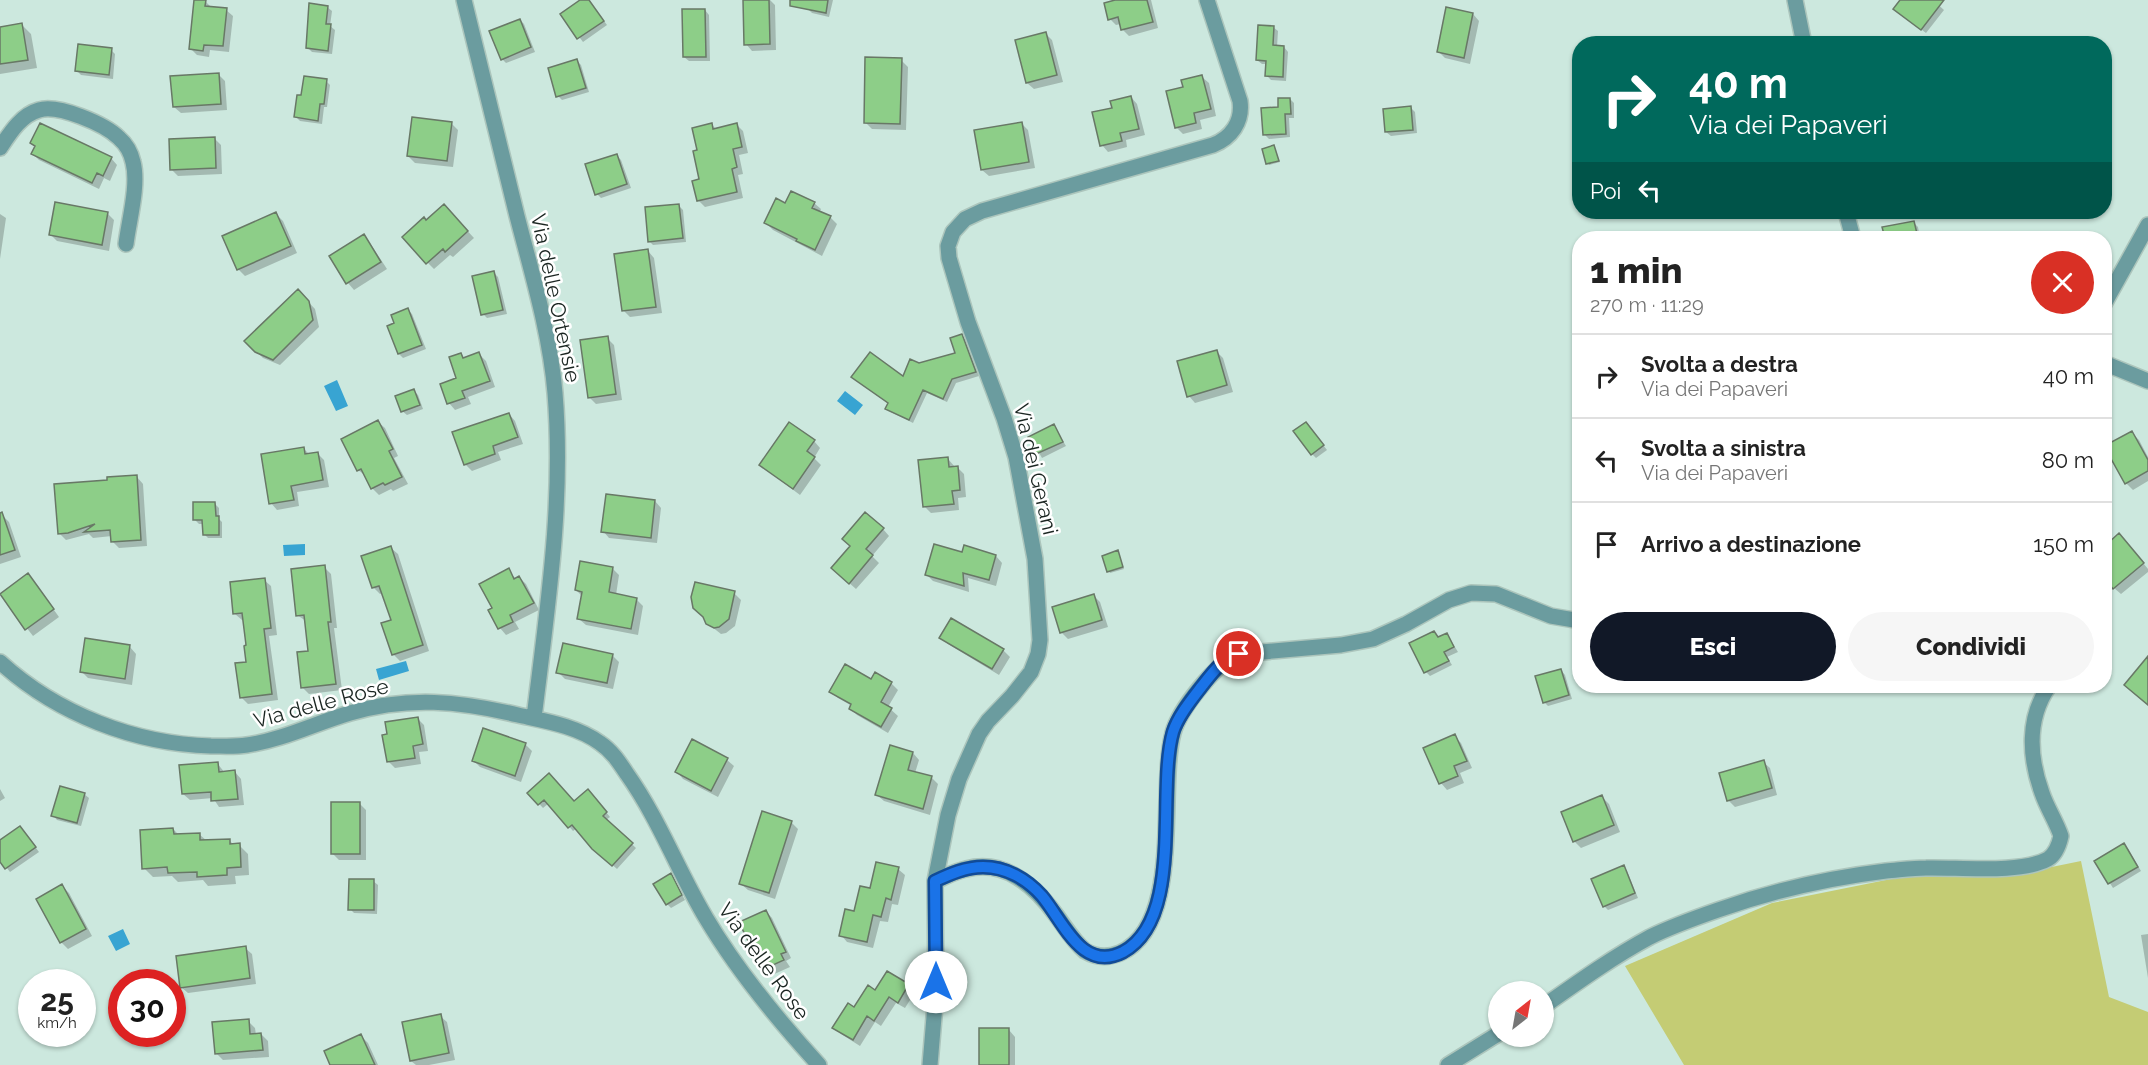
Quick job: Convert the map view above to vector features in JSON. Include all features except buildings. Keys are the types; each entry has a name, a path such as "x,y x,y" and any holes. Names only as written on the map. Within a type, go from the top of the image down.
{"street":[{"name":"Via delle Ortensie","path":"464,0 540,302 555,392 558,457 556,533 534,718"},
{"name":"Via dei Gerani","path":"930,1065 936,993 936,866 952,802 972,746 988,721 1031,672 1038,654 1040,640 1035,559 1018,467 1004,418 975,342 951,266 948,252 951,236 961,222 982,211 1213,145 1228,136 1239,120 1241,106 1207,0"},
{"path":"1795,0 1802,36"},
{"path":"0,148 19,122 30,114 45,108 76,116 118,136 130,153 134,171 126,244"},
{"path":"2112,290 2148,225"},
{"path":"2112,366 2148,381"},
{"path":"935,881 962,870 977,867 1010,872 1037,891 1085,951 1094,956 1105,957 1123,951 1135,942 1145,929 1154,914 1161,889 1167,787 1174,730 1198,691 1225,660 1248,653 1341,645 1373,639 1449,600 1471,593 1496,594 1551,616 1572,620"},
{"name":"Via delle Rose","path":"0,662 43,695 95,721 138,735 188,745 254,744 351,713 407,702 447,702 534,718 587,735 611,752 643,798 700,908 728,954 766,1005 819,1065"},
{"path":"1554,999 1638,944 1665,930 1733,904 1773,892 1812,883 1884,872 1926,868 2005,868 2051,857 2058,848 2061,836 2041,793 2032,743 2037,707 2045,693"},
{"path":"1448,1065 1488,1040"}],"green space":[{"path":"2081,861 2109,997 2148,1012 2148,1065 1684,1065 1625,966 1772,903 1906,876 2003,877"}],"water":[{"path":"337,380 348,406 336,411 324,386"},
{"path":"845,391 863,405 855,415 837,401"},
{"path":"305,544 305,555 284,556 283,545"},
{"path":"406,661 409,671 379,680 376,669"},
{"path":"123,929 130,944 116,951 108,936"}],"route":[{"path":"936,982 935,881 968,868 989,867 1015,874 1024,880 1043,898 1077,944 1094,956 1105,957 1123,951 1141,935 1154,914 1163,880 1167,787 1172,736 1176,724 1219,665 1239,654"}]}
